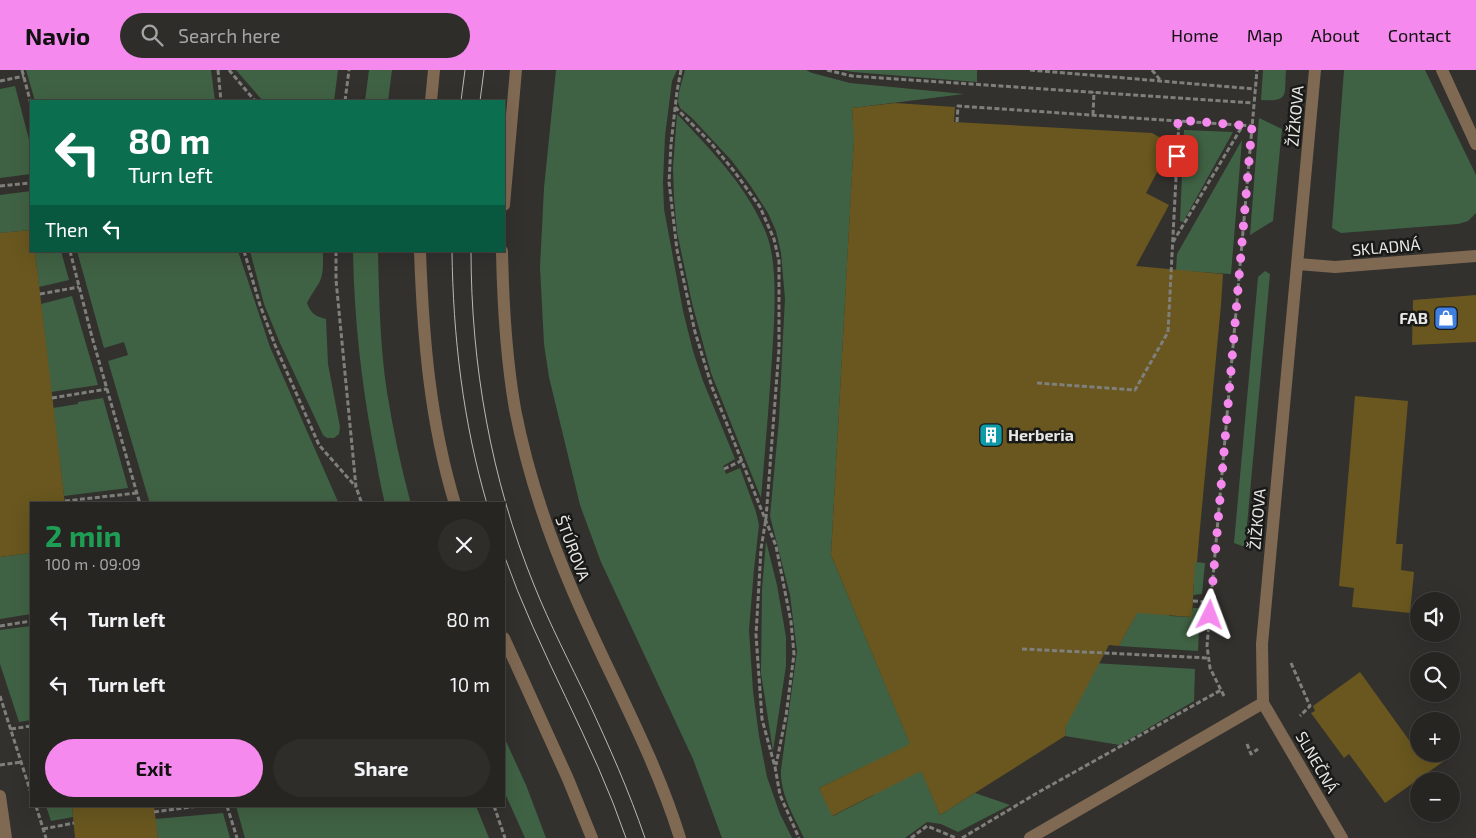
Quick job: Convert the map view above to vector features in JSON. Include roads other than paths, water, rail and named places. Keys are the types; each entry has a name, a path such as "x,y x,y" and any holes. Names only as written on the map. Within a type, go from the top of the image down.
{"street":[{"path":"431,100 434,70"},
{"path":"505,194 516,70"},
{"name":"ŽIŽKOVA","path":"1263,703 1262,644 1315,70"},
{"path":"1442,70 1476,144"},
{"path":"420,252 422,310 428,372 437,426 456,502"},
{"name":"ŠTÚROVA","path":"502,252 502,292 515,408 544,519 572,590 657,776 680,838"},
{"name":"SKLADNÁ","path":"1298,264 1335,267 1476,256"},
{"path":"505,640 568,779 592,838"},
{"path":"1037,836 1263,703"},
{"name":"SLNEČNÁ","path":"1263,703 1342,838"},
{"path":"0,796 6,838"}],"tram line":[{"path":"461,100 465,70"},
{"path":"480,100 484,70"},
{"path":"452,252 457,347 461,379 472,442 486,502"},
{"path":"471,252 472,294 480,379 486,421 506,504 540,600 611,752 645,838"},
{"path":"505,558 533,626 598,766 626,838"}],"place":[{"name":"FAB","path":"1446,318"},
{"name":"Herberia","path":"991,435"}]}
